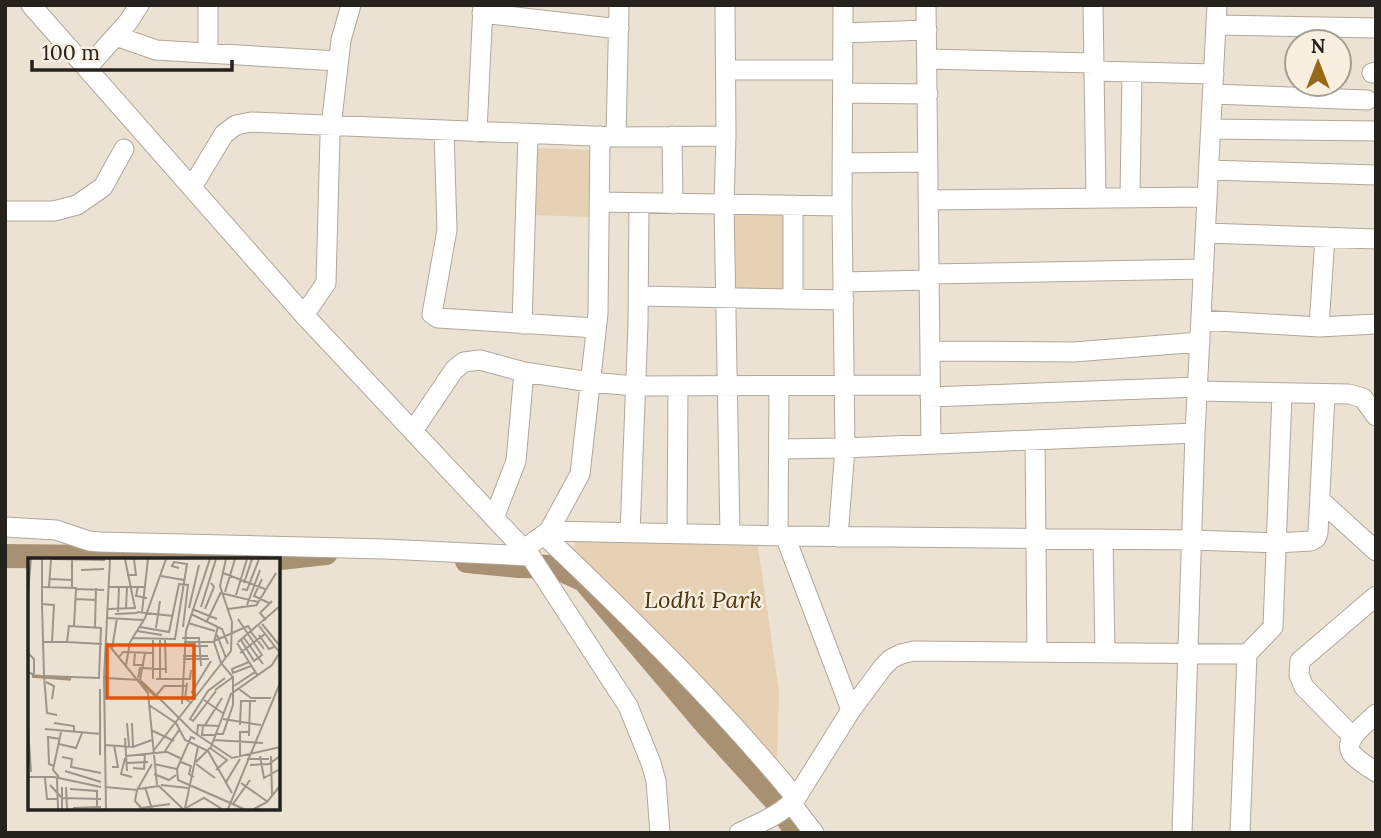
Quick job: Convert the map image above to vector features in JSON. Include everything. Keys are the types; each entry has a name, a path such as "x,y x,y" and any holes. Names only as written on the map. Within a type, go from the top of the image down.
{"street":[{"path":"31,5 304,315 532,559 628,706 656,781 660,833"},
{"path":"87,68 129,21 139,5"},
{"path":"208,5 208,53"},
{"path":"304,315 326,284 331,126 341,40 351,5"},
{"path":"532,559 580,474 598,314 599,202 619,29 619,5"},
{"path":"726,5 724,204 730,535"},
{"path":"838,537 845,448 843,5"},
{"path":"926,5 931,444"},
{"path":"1093,5 1096,198"},
{"path":"477,132 482,9 619,29"},
{"path":"1182,833 1195,433 1217,15 1376,28"},
{"path":"843,33 927,30"},
{"path":"116,36 156,50 338,61"},
{"path":"927,59 1094,67 1132,72 1214,74"},
{"path":"726,70 843,70"},
{"path":"1130,197 1132,72"},
{"path":"843,93 928,94"},
{"path":"1213,94 1367,100"},
{"path":"192,187 224,134 236,125 251,122 608,137 726,136"},
{"path":"1211,129 1376,131"},
{"path":"443,131 447,230 432,314 438,318 596,328"},
{"path":"522,324 528,134"},
{"path":"672,136 673,204"},
{"path":"5,211 54,211 77,205 103,187 124,149"},
{"path":"842,163 928,162"},
{"path":"1209,170 1376,175"},
{"path":"928,200 1208,197"},
{"path":"599,202 842,206"},
{"path":"630,533 639,203"},
{"path":"793,205 793,299"},
{"path":"1205,233 1376,239"},
{"path":"1319,327 1325,237"},
{"path":"638,296 793,299 929,277 1204,269"},
{"path":"1201,320 1319,327 1376,324"},
{"path":"930,351 1074,352 1200,342"},
{"path":"413,431 454,370 464,362 480,360 524,372 635,386 845,387 930,391 1198,389 1282,394 1349,394 1363,398 1376,416"},
{"path":"494,518 516,461 524,372"},
{"path":"677,534 678,386"},
{"path":"779,387 781,536 851,710"},
{"path":"1241,833 1247,654 1273,627 1282,394"},
{"path":"546,533 1276,543 1311,541 1318,533 1325,394"},
{"path":"779,449 1195,433"},
{"path":"1035,440 1037,652"},
{"path":"1320,500 1376,551"},
{"path":"5,527 56,530 100,542 385,549 532,559"},
{"path":"546,533 667,654 769,765 787,806 814,833"},
{"path":"1103,539 1105,653"},
{"path":"1353,737 1304,687 1299,675 1300,661 1376,596"},
{"path":"739,833 787,806 883,667 901,654 914,651 1247,654"},
{"path":"1376,714 1349,743 1351,753 1376,772"}],"green space":[{"path":"536,148 592,150 590,217 534,215"},
{"path":"785,210 787,291 733,291 732,211"},
{"name":"Lodhi Park","path":"580,534 757,540 779,691 777,763 572,549"}],"waterway":[{"path":"280,558 326,553"},
{"path":"5,556 182,558"},
{"path":"467,561 556,567 584,580 707,725 778,803 797,833"}]}
